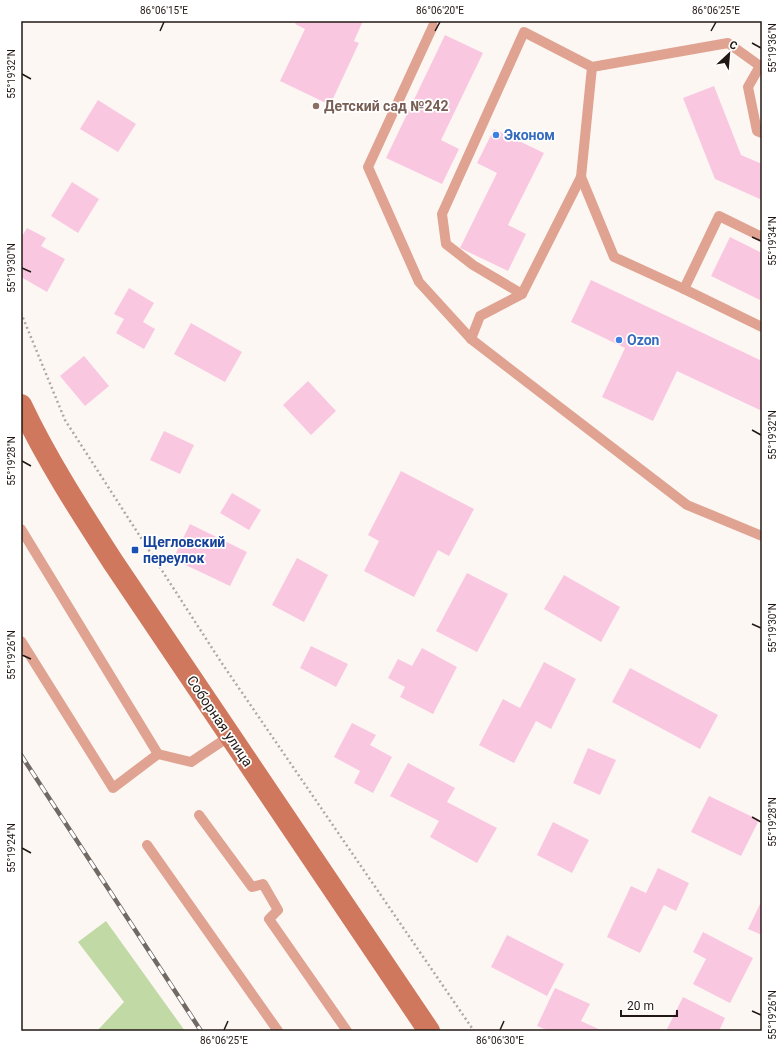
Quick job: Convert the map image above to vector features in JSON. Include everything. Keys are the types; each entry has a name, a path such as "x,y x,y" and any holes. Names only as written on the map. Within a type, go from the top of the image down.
{"street":[{"name":"Соборная улица","path":"21,405 32,429 70,495 121,574 429,1031"}],"lane":[{"path":"433,26 368,167 419,282 471,339 687,505 762,536"},
{"path":"522,294 473,265 446,244 442,214 524,32 592,66 728,43 761,66 748,87 757,131 762,133"},
{"path":"471,339 480,316 522,294 581,177 592,66"},
{"path":"581,177 614,257 762,327"},
{"path":"684,289 719,216 762,237"},
{"path":"21,530 158,754 190,762 230,736"},
{"path":"21,641 113,788 158,754"},
{"path":"199,815 252,887 263,884 278,910 269,919 347,1031"},
{"path":"147,845 278,1031"}],"path":[{"path":"21,314 66,420 221,662 474,1031"}],"green space":[{"path":"106,921 185,1031 97,1031 124,1002 78,942"}],"building":[{"path":"297,21 363,21 354,41 359,43 330,105 280,81 305,29 295,24"},
{"path":"445,35 483,53 441,140 459,149 442,184 386,158"},
{"path":"714,86 741,155 762,164 762,200 715,179 683,98"},
{"path":"98,100 136,124 118,152 80,129"},
{"path":"494,129 544,153 508,225 526,234 508,271 460,248 497,173 477,163"},
{"path":"72,182 99,199 78,233 51,216"},
{"path":"27,228 46,238 41,246 65,259 47,292 21,277 21,238"},
{"path":"730,237 762,253 762,301 711,276"},
{"path":"591,280 762,361 762,411 677,371 653,421 602,397 625,348 571,322"},
{"path":"129,288 154,303 143,322 155,329 144,349 116,333 124,319 114,314"},
{"path":"191,323 242,352 225,382 174,354"},
{"path":"84,356 109,386 85,406 60,376"},
{"path":"308,381 336,411 311,435 283,405"},
{"path":"164,431 194,445 180,474 150,460"},
{"path":"401,471 474,509 449,556 438,550 414,597 364,571 379,541 368,535"},
{"path":"232,493 261,510 249,530 220,513"},
{"path":"190,524 247,552 230,586 173,559"},
{"path":"297,558 328,575 304,622 272,605"},
{"path":"467,573 508,594 477,652 436,631"},
{"path":"564,575 620,607 601,642 544,609"},
{"path":"311,646 348,664 336,687 300,668"},
{"path":"422,648 457,667 433,714 400,697 405,687 388,678 398,659 412,666"},
{"path":"544,662 576,679 551,729 536,721 514,763 479,745 503,699 520,708"},
{"path":"630,668 718,715 700,749 612,702"},
{"path":"352,723 376,735 370,745 392,757 373,793 354,783 360,771 334,757"},
{"path":"588,748 616,760 600,795 573,783"},
{"path":"408,763 455,788 447,802 497,828 477,863 430,837 439,821 390,796"},
{"path":"709,796 759,820 741,856 691,832"},
{"path":"553,822 589,840 572,873 537,855"},
{"path":"658,868 689,883 676,911 664,905 640,953 607,937 631,886 646,893"},
{"path":"762,900 762,935 748,929"},
{"path":"703,932 753,958 730,1003 693,984 706,959 693,952"},
{"path":"507,935 564,964 547,996 491,967"},
{"path":"555,988 590,1004 581,1021 603,1031 549,1031 537,1026"},
{"path":"683,997 725,1018 719,1031 666,1031"}],"railway":[{"path":"21,755 201,1031"}],"place":[{"name":"Детский сад №242","path":"316,106"},
{"name":"Эконом","path":"496,135"},
{"name":"Ozon","path":"619,340"},
{"name":"Щегловский переулок","path":"135,550"}]}
